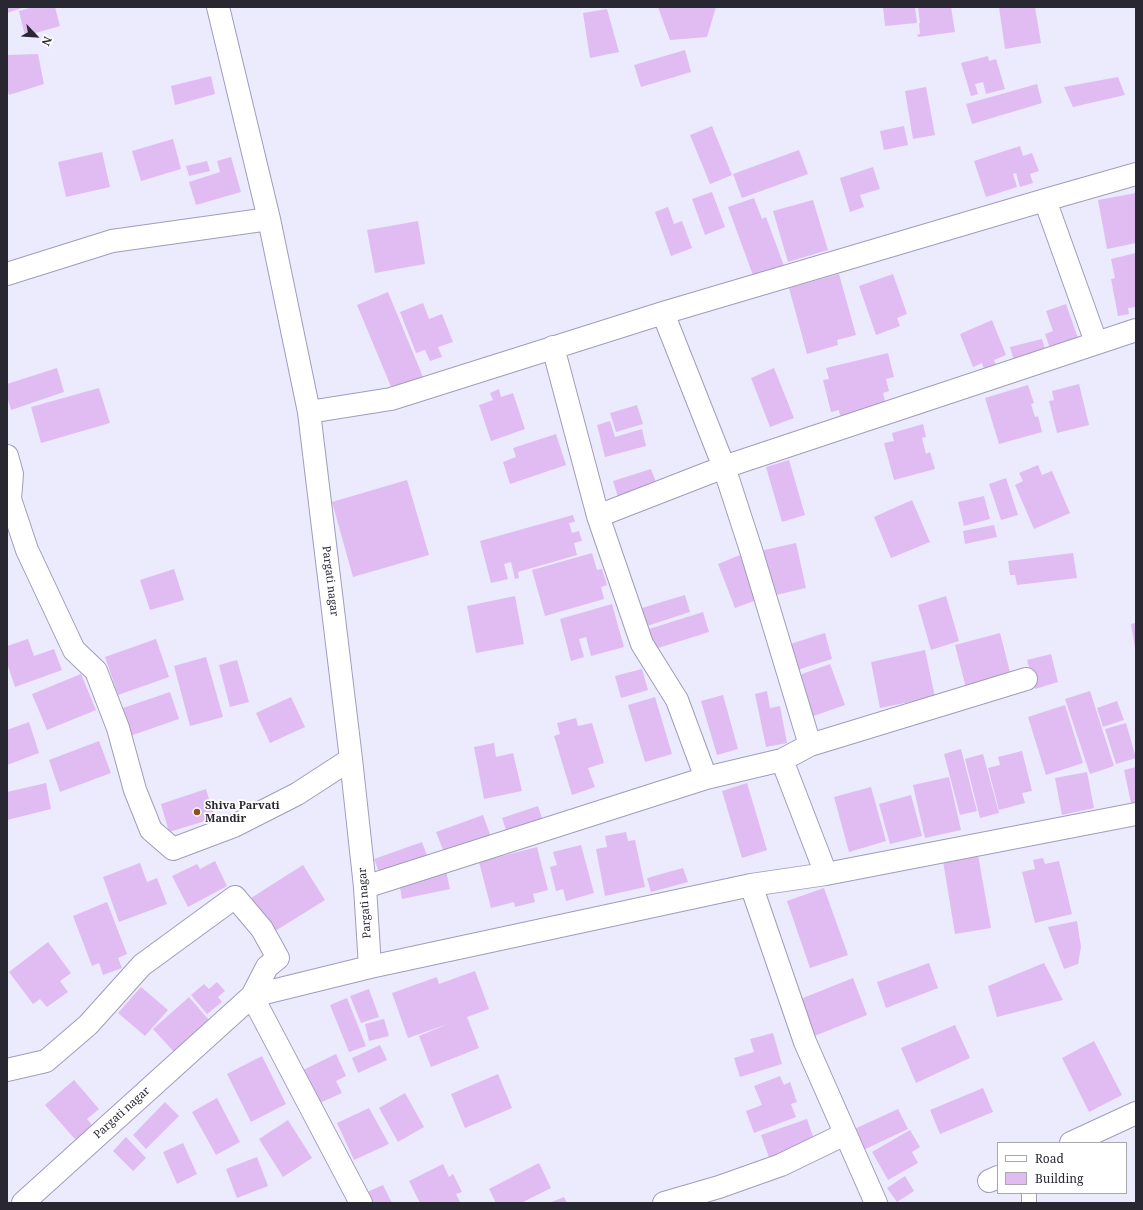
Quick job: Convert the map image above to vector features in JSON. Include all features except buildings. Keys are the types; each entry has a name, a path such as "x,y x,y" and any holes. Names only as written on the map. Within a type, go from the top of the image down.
{"street":[{"name":"Pargati nagar","path":"23,1203 252,996 370,967 365,886 309,412 269,219 218,7"},
{"path":"309,412 391,399 663,313 1136,174"},
{"path":"1045,200 1096,342"},
{"path":"7,274 112,241 269,219"},
{"path":"663,313 724,467 751,550 810,745"},
{"path":"598,516 724,467 1096,342 1136,330"},
{"path":"553,347 598,516 642,644 677,700 706,778"},
{"path":"7,456 12,474 10,499 26,550 74,650 96,671 118,728 135,790 151,830 173,849 234,826 297,794 351,759"},
{"path":"365,886 706,778 782,760 810,745 1026,679"},
{"path":"782,760 826,874"},
{"path":"370,967 751,885 826,874 1136,814"},
{"path":"751,885 805,1042 876,1203"},
{"path":"7,1070 46,1061 88,1025 142,965 235,897 262,929 278,958 267,967 252,996 361,1203"},
{"path":"1073,1142 1136,1113"},
{"path":"664,1203 719,1187 781,1165 845,1134"}],"place":[{"name":"Shiva Parvati Mandir","path":"197,812"}]}
